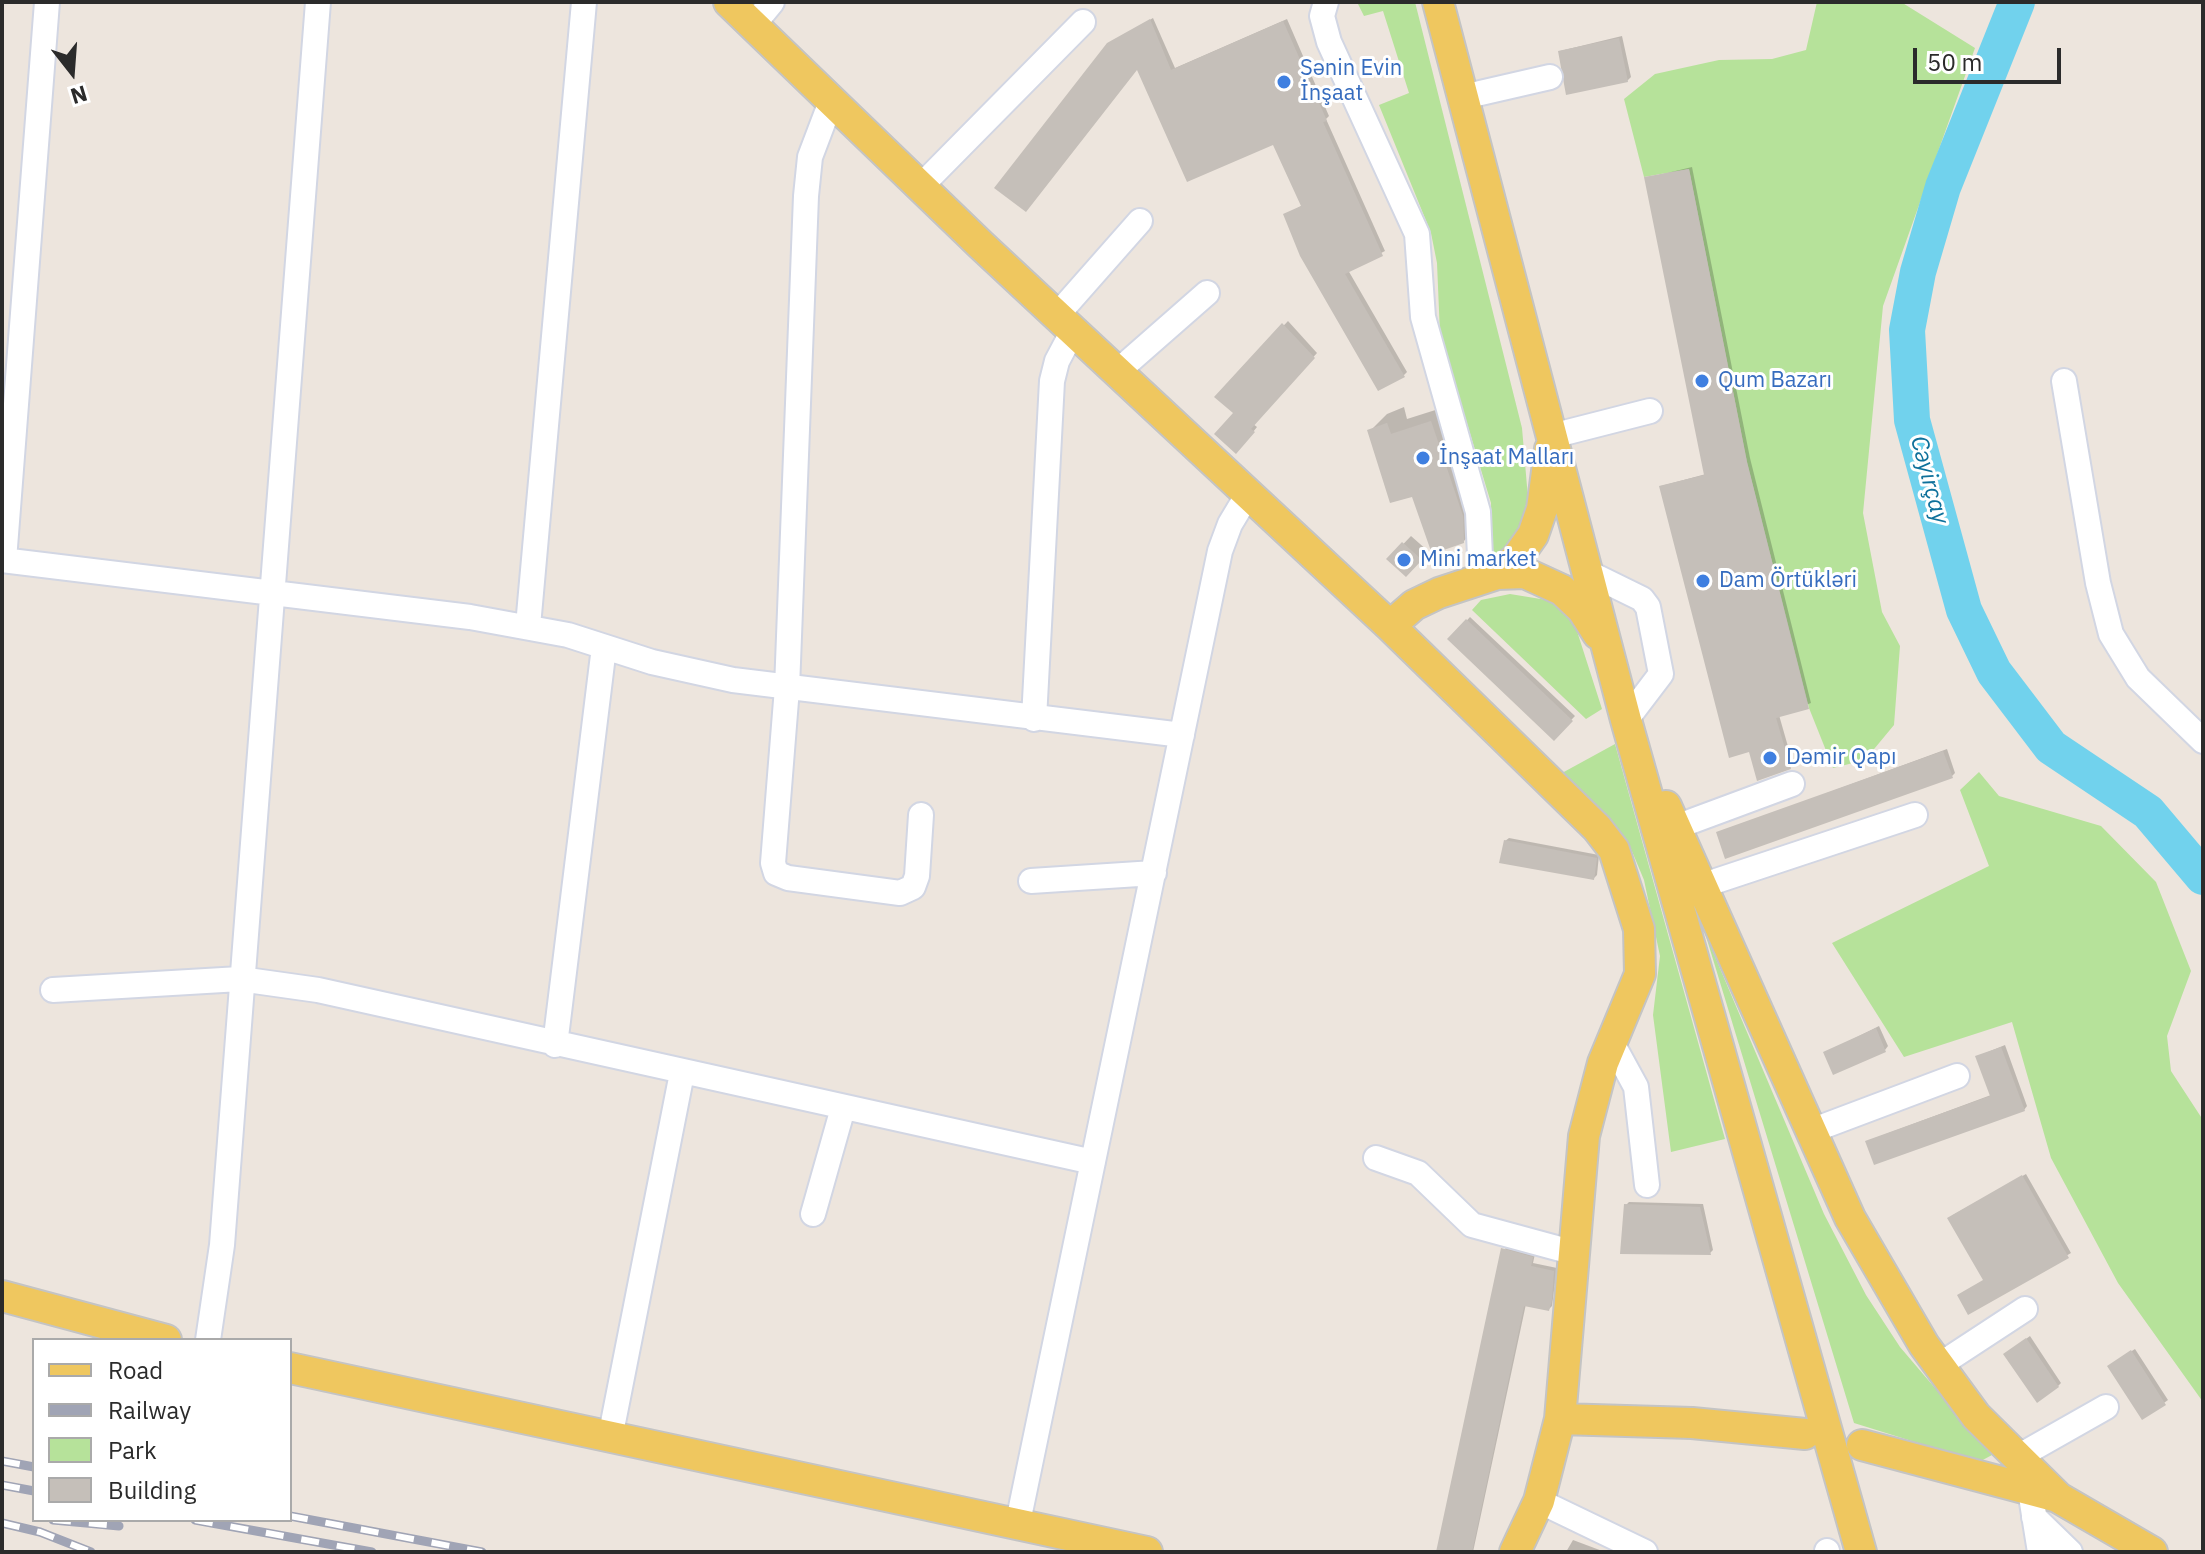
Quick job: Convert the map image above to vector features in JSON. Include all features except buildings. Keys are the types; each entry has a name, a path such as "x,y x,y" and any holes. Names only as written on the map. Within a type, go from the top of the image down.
{"main road":[{"path":"729,2 763,13 832,99 1390,626 1597,828 1614,850 1631,900 1642,948 1635,991 1603,1063 1584,1136 1560,1419 1539,1501 1515,1552"},
{"path":"1438,2 1626,720 1861,1552"},
{"path":"1390,626 1414,605 1489,576 1516,559 1533,535 1542,509 1552,436"},
{"path":"1489,576 1525,573 1562,590 1582,609 1607,649"},
{"path":"1626,720 1811,1131 1889,1291 1938,1366 1976,1416 2016,1458 2059,1498 2152,1552"},
{"path":"2,1296 159,1338"},
{"path":"292,1368 1147,1552"},
{"path":"1560,1419 1692,1423 1805,1434"},
{"path":"1862,1445 2032,1504 2059,1498"}],"street":[{"path":"47,2 3,560 528,626 665,665 787,688 1182,735"},
{"path":"208,1338 222,1245 240,979 318,2"},
{"path":"528,626 584,2"},
{"path":"1326,2 1322,16 1329,42 1417,234 1423,317 1478,512 1489,576"},
{"path":"921,186 1083,22"},
{"path":"1463,97 1550,77"},
{"path":"832,99 810,157 806,196 787,688 773,863 776,873 788,878 900,893 913,887 917,876 921,815"},
{"path":"1034,719 1052,381 1066,322 1140,221"},
{"path":"1118,371 1207,293"},
{"path":"2064,381 2098,583 2111,634 2138,678 2203,741"},
{"path":"1552,436 1650,411"},
{"path":"1018,1522 1220,551 1230,524 1248,494"},
{"path":"1587,572 1642,599 1648,607 1661,674 1626,720"},
{"path":"555,1045 604,647"},
{"path":"1676,827 1792,784"},
{"path":"1701,886 1915,815"},
{"path":"1031,881 1154,873"},
{"path":"53,990 240,979 318,990 1093,1162"},
{"path":"1612,1043 1636,1087 1647,1185"},
{"path":"610,1438 682,1073"},
{"path":"1811,1131 1957,1076"},
{"path":"813,1214 843,1108"},
{"path":"1376,1158 1418,1173 1472,1225 1575,1253"},
{"path":"1938,1366 2025,1309"},
{"path":"2016,1458 2106,1407"},
{"path":"1539,1501 1645,1552"},
{"path":"2032,1504 2040,1552"},
{"path":"2032,1504 2070,1552"}],"green space":[{"path":"1357,2 1415,2 1522,428 1528,498 1518,532 1502,553 1492,555 1491,503 1440,334 1437,263 1431,233 1379,105 1409,93 1383,11 1364,16"},
{"path":"1817,2 1901,2 1975,48 1883,306 1863,513 1882,612 1900,646 1894,725 1865,760 1833,768 1809,708 1747,462 1689,169 1644,177 1624,99 1655,74 1719,60 1772,59 1806,50"},
{"path":"1510,594 1553,601 1567,613 1576,628 1602,709 1586,719 1472,610 1481,600"},
{"path":"1615,744 1725,1139 1671,1152 1653,1015 1660,956 1644,880 1631,849 1614,824 1562,773"},
{"path":"1979,772 1999,796 2101,826 2156,882 2191,971 2167,1036 2171,1071 2203,1120 2203,1402 2118,1283 2051,1158 2012,1022 1904,1057 1832,943 1989,866 1960,790"},
{"path":"1705,933 1824,1214 1866,1295 1900,1347 1992,1455 1979,1462 1854,1423"}],"waterway":[{"name":"Cəyirçay","path":"2017,2 1943,187 1918,272 1907,330 1912,420 1964,610 1994,672 2051,747 2148,812 2203,877"}],"railway":[{"path":"2,1461 32,1467"},
{"path":"2,1485 32,1491"},
{"path":"292,1516 482,1552"},
{"path":"75,1522 119,1526"},
{"path":"206,1522 372,1552"},
{"path":"2,1523 40,1532 91,1552"}],"place":[{"name":"Sənin Evin İnşaat","path":"1284,82"},
{"name":"Qum Bazarı","path":"1702,381"},
{"name":"İnşaat Malları","path":"1423,458"},
{"name":"Mini market","path":"1404,560"},
{"name":"Dam Örtükləri","path":"1703,581"},
{"name":"Dəmir Qapı","path":"1770,758"}]}
